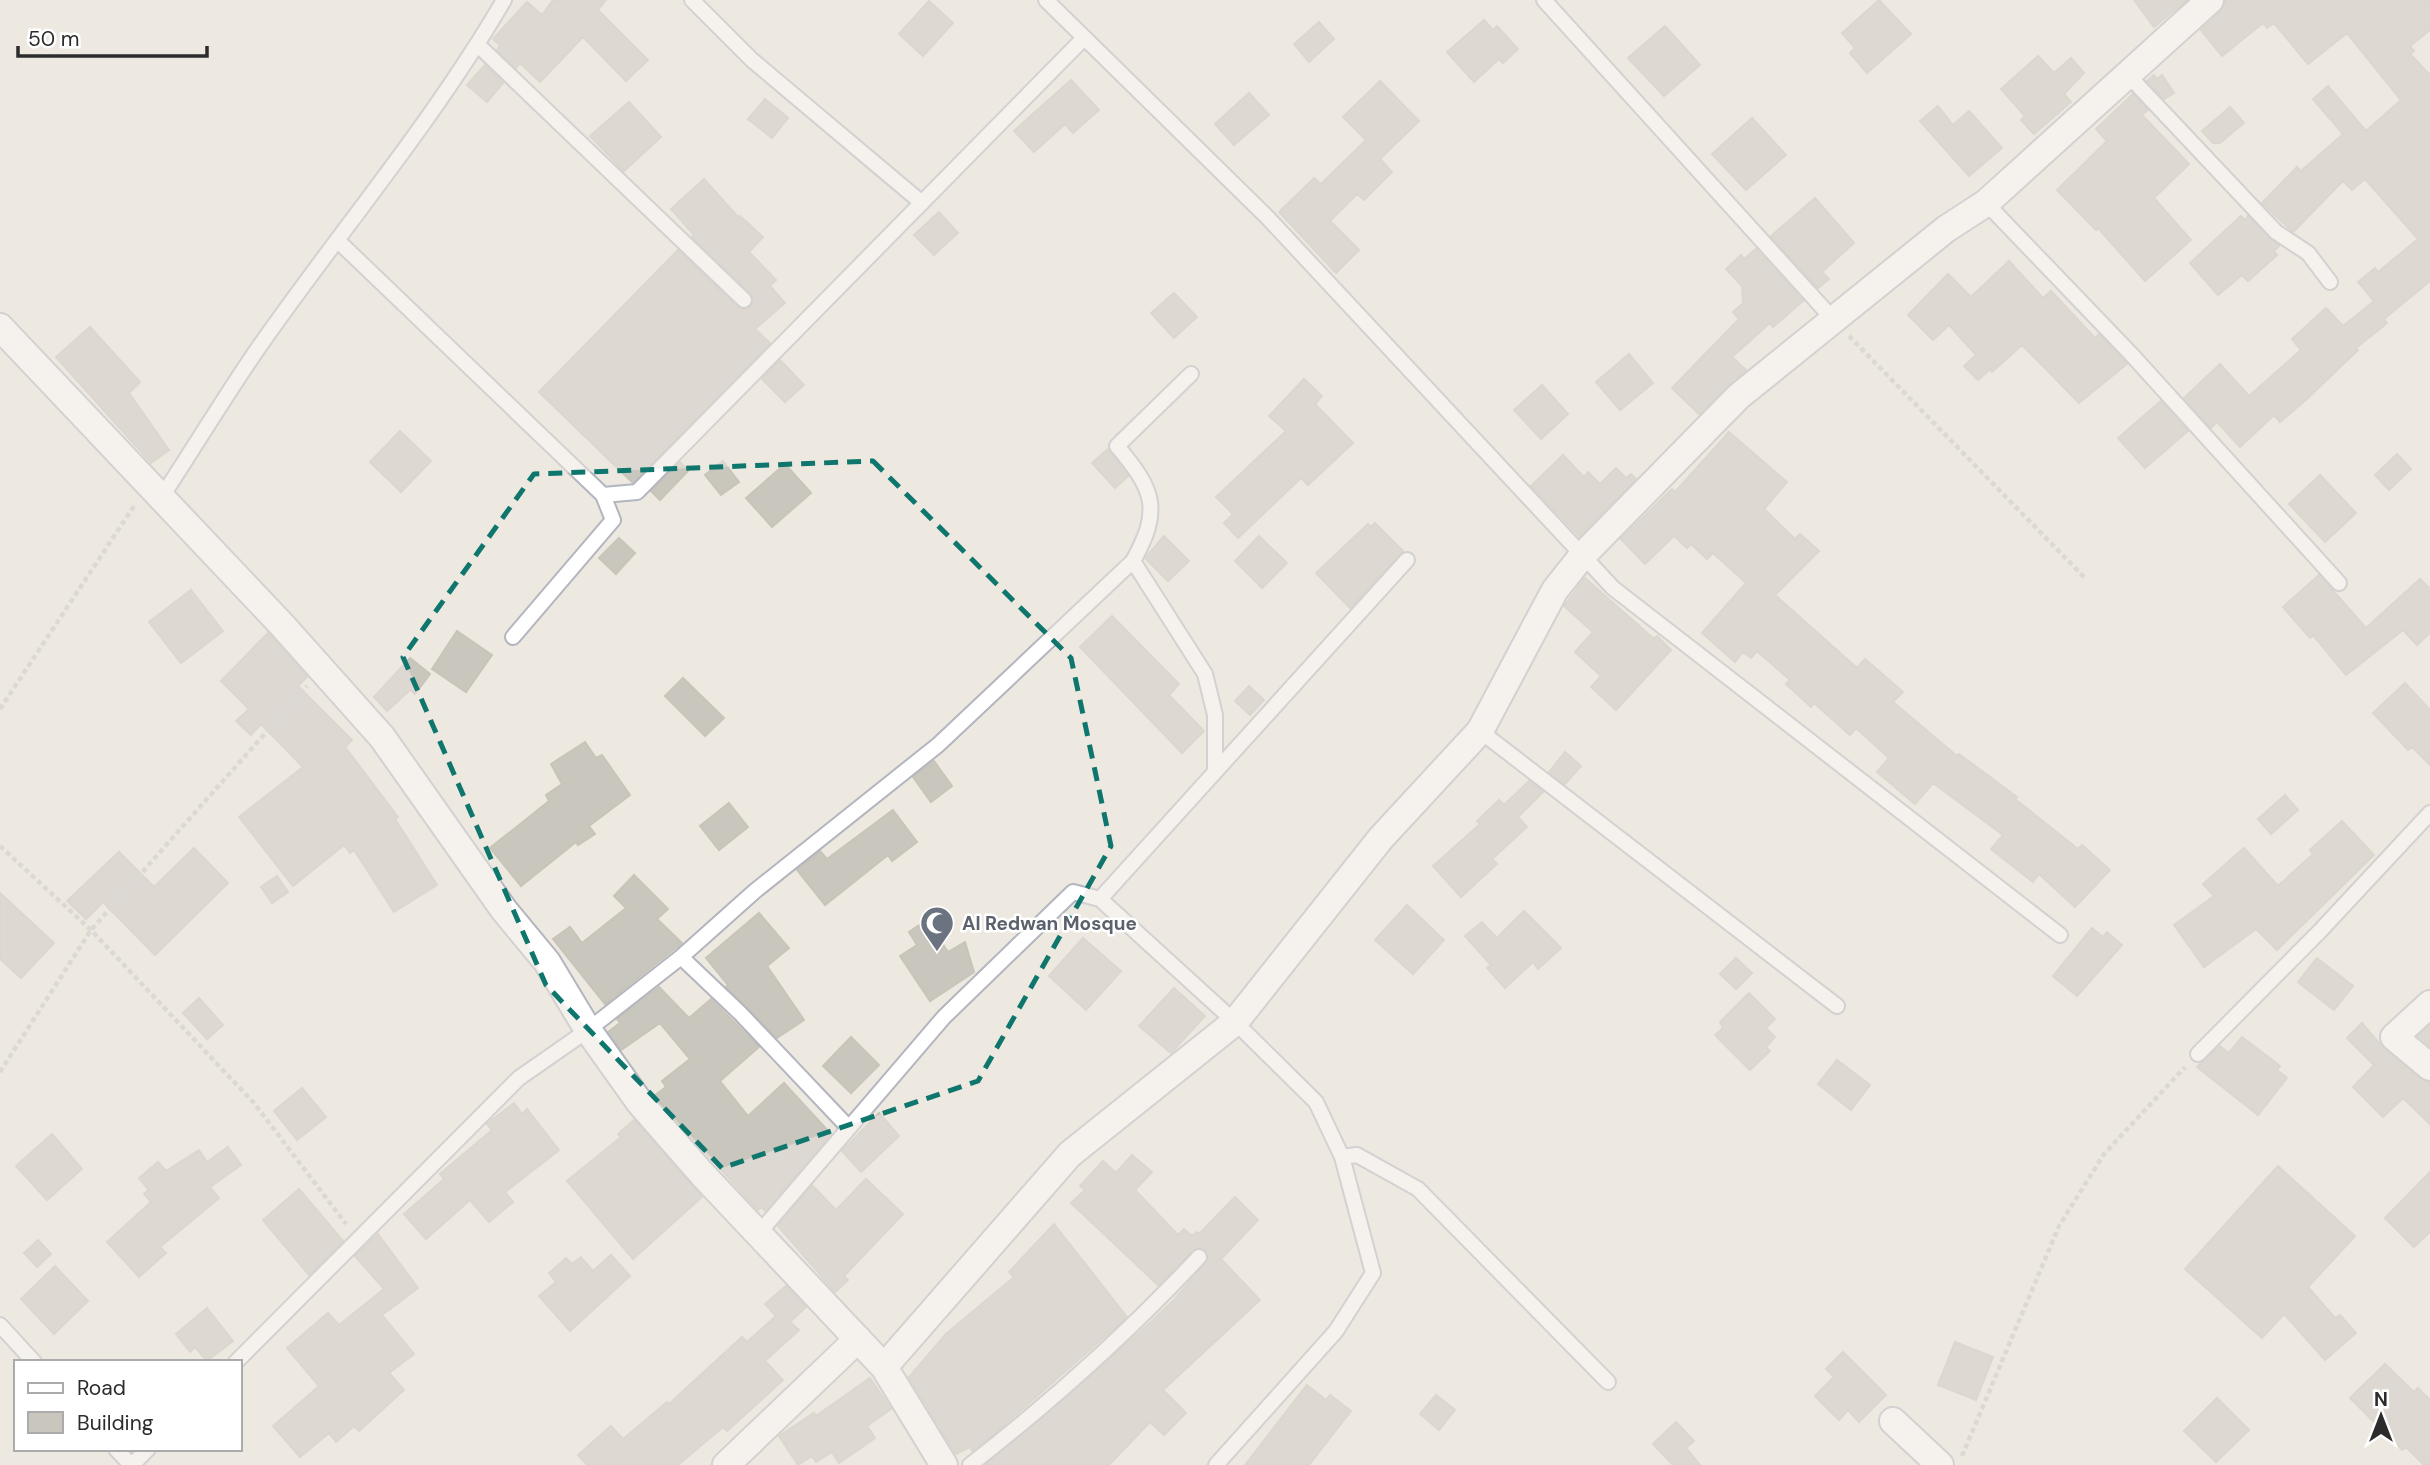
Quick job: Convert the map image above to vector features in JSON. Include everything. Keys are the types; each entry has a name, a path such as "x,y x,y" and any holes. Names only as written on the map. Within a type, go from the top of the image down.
{"street":[{"path":"884,1367 1070,1154 1235,1022 1381,838 1480,731 1555,590 1581,556 1739,396 1832,318 1946,229 1986,203 2210,0"},
{"path":"0,327 382,737 504,910 547,962 588,1030 640,1103 884,1367 944,1465"},
{"path":"2430,1004 2394,1037 2430,1067"},
{"path":"726,1465 858,1339"},
{"path":"1893,1420 1940,1465"}],"lane":[{"path":"155,491 478,45 504,0"},
{"path":"692,0 752,60 922,203"},
{"path":"1046,0 1268,218 1581,556 1614,588 2060,934"},
{"path":"1544,0 1832,318"},
{"path":"603,495 637,492 1083,39"},
{"path":"478,45 744,300"},
{"path":"2128,75 2276,232 2308,253 2330,282"},
{"path":"1986,203 2131,354 2339,583"},
{"path":"337,240 603,495 613,520 513,637"},
{"path":"238,1360 519,1077 588,1030 681,957 755,891 938,745 1133,561 1147,536 1152,513 1144,478 1116,446 1192,374"},
{"path":"1100,899 1407,560"},
{"path":"1133,561 1205,674 1215,715 1215,772"},
{"path":"1480,731 1837,1006"},
{"path":"2198,1054 2320,931 2430,813"},
{"path":"760,1233 944,1017 1073,892 1100,899 1235,1022 1316,1102 1342,1157 1373,1273 1336,1331 1216,1465"},
{"path":"681,957 740,1013 848,1127"},
{"path":"1342,1157 1357,1154 1418,1189 1608,1382"},
{"path":"970,1465 1034,1415 1169,1290 1199,1256"},
{"path":"0,1325 32,1360"},
{"path":"118,1451 131,1465 146,1451"}],"path":[{"path":"1832,318 2084,577"},
{"path":"0,709 155,491"},
{"path":"0,1072 91,930 321,670"},
{"path":"0,846 91,930 254,1103 358,1240"},
{"path":"1958,1465 2059,1226 2104,1154 2141,1111 2198,1054"}],"highlighted area":[{"path":"873,461 1071,658 1111,846 978,1081 722,1168 546,985 403,657 534,474"}],"building":[{"path":"553,0 606,0 598,10 648,60 626,81 583,37 540,82 520,63 516,68 497,50 500,45 493,39 527,2 542,15"},
{"path":"1879,0 1911,34 1867,73 1850,53 1855,48 1842,33"},
{"path":"2134,0 2187,0 2154,27"},
{"path":"2225,0 2430,0 2430,30 2410,46 2414,51 2410,54 2430,75 2430,281 2384,319 2387,323 2356,348 2358,350 2308,398 2280,422 2274,415 2240,447 2217,422 2211,428 2184,398 2220,364 2249,396 2301,350 2292,339 2326,308 2343,326 2374,301 2358,282 2375,268 2378,272 2418,239 2365,179 2352,190 2343,181 2293,232 2262,203 2297,167 2301,171 2343,134 2313,99 2328,86 2366,131 2401,100 2347,33 2308,64 2274,23 2267,28 2263,23 2222,56 2201,30 2221,11"},
{"path":"929,1 953,23 923,56 899,34"},
{"path":"1484,20 1493,30 1497,26 1518,49 1503,63 1499,59 1474,82 1447,52"},
{"path":"1319,22 1334,39 1309,62 1294,44"},
{"path":"1665,26 1700,65 1664,96 1628,58"},
{"path":"2038,56 2054,73 2071,58 2084,73 2064,94 2071,102 2034,134 2021,120 2025,116 2001,89"},
{"path":"485,65 503,83 487,102 467,85"},
{"path":"2154,75 2157,79 2162,75 2174,93 2164,99 2147,81"},
{"path":"1071,80 1099,110 1073,133 1065,124 1034,152 1014,131"},
{"path":"1380,81 1419,121 1380,159 1392,172 1364,200 1357,194 1330,221 1359,250 1336,273 1279,212 1314,178 1321,184 1366,140 1343,117"},
{"path":"1249,93 1269,115 1234,145 1215,124"},
{"path":"2133,94 2148,110 2142,115 2189,164 2154,198 2191,240 2145,281 2098,228 2096,230 2057,190 2107,141 2096,129"},
{"path":"765,99 788,118 772,138 748,119"},
{"path":"629,102 661,137 624,171 590,136"},
{"path":"1938,106 1953,125 1969,111 2002,148 1969,176 1920,121"},
{"path":"2230,107 2244,123 2220,143 2213,143 2202,131"},
{"path":"1752,118 1786,155 1746,190 1712,154"},
{"path":"704,179 738,217 763,237 749,252 776,280 770,286 785,303 755,329 770,343 633,483 539,392 678,250 737,307 746,309 751,306 751,293 692,237 694,235 671,209"},
{"path":"1815,198 1854,243 1822,272 1829,279 1818,288 1771,236"},
{"path":"939,212 958,233 934,255 914,235"},
{"path":"2241,216 2245,220 2248,216 2279,246 2274,251 2277,255 2248,281 2242,275 2218,295 2190,263"},
{"path":"1756,249 1803,301 1773,327 1770,323 1732,357 1746,370 1699,414 1672,388 1739,319 1733,312 1743,303 1742,286 1726,269 1741,255 1744,259"},
{"path":"2009,261 2043,298 2051,291 2095,338 2099,334 2127,364 2079,403 2022,345 1992,372 1990,369 1978,380 1964,366 1976,355 1949,325 1933,340 1908,315 1948,274 1971,297"},
{"path":"1174,293 1197,317 1174,338 1151,313"},
{"path":"90,327 140,382 129,393 169,450 151,463 56,357"},
{"path":"1629,354 1653,383 1620,410 1596,382"},
{"path":"780,360 804,385 785,402 762,379"},
{"path":"1304,379 1322,396 1315,404 1353,443 1308,485 1301,478 1238,538 1224,523 1233,514 1216,497 1286,431 1269,416"},
{"path":"1542,385 1568,414 1541,439 1514,410"},
{"path":"2161,401 2188,431 2145,468 2118,438"},
{"path":"400,431 431,461 401,492 370,462"},
{"path":"1729,432 1787,482 1764,509 1795,539 1800,534 1819,551 1775,595 1857,668 1865,659 1903,692 1893,702 1957,756 1959,754 2017,797 2015,799 2078,849 2082,845 2110,870 2075,907 2039,874 2033,882 1991,849 2003,835 1933,783 1915,804 1877,772 1889,758 1856,728 1850,735 1814,703 1811,707 1786,684 1790,680 1757,651 1751,658 1743,652 1735,662 1702,633 1746,583 1713,553 1707,559 1691,544 1687,548 1674,536 1645,564 1621,539 1672,489 1675,492"},
{"path":"1108,449 1128,476 1115,488 1092,463"},
{"path":"2397,454 2411,469 2389,490 2375,475"},
{"path":"1563,455 1584,477 1588,472 1600,484 1616,468 1626,478 1631,474 1636,479 1579,536 1531,486"},
{"path":"723,461 739,482 721,495 705,475"},
{"path":"680,462 688,471 660,500 651,491"},
{"path":"785,464 811,493 772,527 746,498"},
{"path":"2320,475 2356,513 2325,542 2289,504"},
{"path":"1375,523 1403,551 1350,608 1316,573 1368,524 1371,527"},
{"path":"1164,536 1189,561 1168,581 1145,558"},
{"path":"1259,536 1287,563 1262,588 1235,561"},
{"path":"619,538 635,553 616,574 599,558"},
{"path":"2319,575 2366,628 2420,579 2430,589 2430,633 2417,645 2403,630 2346,675 2313,635 2310,638 2283,607"},
{"path":"1585,578 1654,639 1657,636 1671,650 1616,710 1591,687 1601,676 1575,652 1593,632 1564,606"},
{"path":"191,590 223,631 181,663 149,622"},
{"path":"1112,616 1179,684 1169,695 1204,731 1182,753 1080,647"},
{"path":"457,631 492,655 466,692 432,669"},
{"path":"268,633 307,677 298,686 352,740 345,747 398,817 395,819 437,885 394,912 354,850 350,853 344,845 293,886 239,817 303,767 261,724 251,735 236,721 249,709 221,681"},
{"path":"410,658 430,674 415,694 410,690 387,711 374,697"},
{"path":"683,678 724,718 705,736 665,696"},
{"path":"2405,683 2430,710 2430,765 2412,747 2408,750 2373,713"},
{"path":"1249,686 1264,700 1250,715 1235,701"},
{"path":"585,742 596,758 602,755 630,795 589,826 595,834 578,845 576,842 521,886 490,848 549,801 546,795 562,784 551,764"},
{"path":"1565,752 1581,766 1565,784 1549,772"},
{"path":"934,761 952,786 931,802 913,777"},
{"path":"1529,781 1543,792 1518,817 1527,827 1492,859 1497,864 1461,897 1433,866 1480,824 1477,821 1499,800 1504,805"},
{"path":"2285,795 2298,810 2271,834 2258,819"},
{"path":"729,803 748,827 719,850 700,826"},
{"path":"893,810 917,842 892,861 888,855 825,905 797,870 820,851 827,859"},
{"path":"2342,821 2374,855 2277,950 2256,929 2204,967 2174,925 2214,896 2203,884 2244,848 2278,886 2313,854 2310,850"},
{"path":"194,848 228,883 155,955 103,902 86,919 67,901 119,852 154,887"},
{"path":"634,875 668,909 657,919 682,943 605,1004 553,939 570,927 582,943 626,908 614,896"},
{"path":"277,876 288,892 272,903 261,887"},
{"path":"0,893 54,943 21,978 0,959"},
{"path":"1407,905 1444,940 1413,974 1375,940"},
{"path":"1524,911 1561,948 1538,969 1533,962 1505,988 1487,968 1491,965 1465,936 1482,922 1497,938"},
{"path":"759,913 789,948 767,966 804,1020 777,1038 726,987 728,985 706,958"},
{"path":"927,920 948,952 965,942 974,972 930,1001 900,956 917,945 909,932"},
{"path":"2092,928 2103,937 2107,932 2122,945 2077,996 2053,976"},
{"path":"1083,938 1121,971 1086,1010 1049,976"},
{"path":"1736,958 1752,973 1736,989 1720,974"},
{"path":"2317,958 2353,986 2334,1010 2298,982"},
{"path":"659,987 689,1018 711,999 759,1047 720,1081 748,1116 784,1083 831,1134 765,1211 762,1207 758,1210 654,1096 666,1087 662,1081 690,1059 660,1023 621,1050 608,1032 620,1023 617,1019"},
{"path":"1174,988 1205,1016 1171,1053 1139,1026"},
{"path":"1749,993 1775,1019 1766,1028 1775,1037 1766,1047 1770,1051 1750,1070 1715,1035 1723,1028 1720,1022"},
{"path":"199,998 223,1025 207,1039 183,1013"},
{"path":"2362,1023 2384,1049 2420,1079 2430,1082 2430,1124 2403,1098 2383,1117 2353,1087 2374,1065 2347,1038"},
{"path":"2430,1025 2430,1046 2418,1036"},
{"path":"851,1037 879,1065 851,1093 823,1066"},
{"path":"2242,1037 2280,1066 2277,1070 2287,1078 2258,1115 2197,1067 2220,1046 2229,1053"},
{"path":"1837,1060 1870,1085 1851,1110 1818,1084"},
{"path":"302,1088 326,1117 297,1140 274,1111"},
{"path":"514,1103 522,1114 527,1109 559,1150 505,1192 513,1202 489,1222 470,1200 426,1239 404,1214 444,1179 440,1174 492,1130 487,1124"},
{"path":"879,1113 899,1136 861,1172 842,1151"},
{"path":"634,1120 702,1197 633,1259 567,1181 621,1137 618,1134"},
{"path":"52,1134 82,1169 47,1200 16,1166"},
{"path":"228,1147 241,1165 210,1187 219,1198 160,1247 166,1253 139,1277 107,1242 151,1202 144,1194 149,1190 139,1178 158,1162 166,1171 199,1150 207,1162"},
{"path":"1132,1155 1152,1172 1135,1190 1178,1235 1184,1229 1192,1236 1197,1232 1199,1234 1235,1197 1258,1220 1221,1259 1260,1300 1163,1390 1186,1413 1164,1435 1150,1422 1109,1465 985,1465 1139,1333 1174,1300 1208,1260 1206,1251 1196,1248 1158,1285 1071,1203 1085,1190 1080,1186 1103,1161 1116,1173"},
{"path":"2278,1166 2355,1236 2308,1287 2335,1318 2340,1315 2356,1333 2325,1360 2284,1314 2262,1338 2185,1269"},
{"path":"2430,1172 2430,1232 2414,1247 2385,1218"},
{"path":"866,1179 903,1214 844,1276 848,1280 835,1292 778,1226 812,1185 836,1210"},
{"path":"299,1189 343,1241 309,1275 263,1220"},
{"path":"1054,1224 1127,1317 994,1434 972,1451 970,1447 956,1454 909,1377 946,1334 1014,1277 1009,1272"},
{"path":"378,1234 418,1288 382,1315 414,1354 389,1373 404,1390 359,1431 354,1426 336,1442 329,1433 300,1457 273,1426 319,1386 287,1348 328,1313 339,1325 384,1289 355,1256"},
{"path":"38,1240 51,1254 37,1267 24,1253"},
{"path":"611,1255 630,1276 570,1331 539,1296 556,1282 549,1273 566,1258 572,1264 581,1257 593,1271"},
{"path":"55,1266 88,1301 54,1334 21,1299"},
{"path":"786,1286 806,1307 790,1322 799,1330 765,1361 783,1380 727,1431 723,1427 678,1465 587,1465 578,1455 611,1426 623,1439 667,1402 669,1404 742,1337 747,1342 776,1316 765,1304"},
{"path":"207,1308 233,1341 206,1360 195,1347 190,1352 176,1334"},
{"path":"1955,1342 1993,1357 1976,1400 1938,1385"},
{"path":"1843,1352 1886,1395 1859,1422 1848,1410 1839,1420 1815,1396 1834,1377 1826,1369"},
{"path":"2385,1364 2414,1392 2418,1388 2430,1400 2430,1465 2424,1465 2406,1447 2402,1450 2350,1398"},
{"path":"870,1378 891,1409 867,1426 875,1438 839,1463 832,1452 816,1462 812,1456 798,1465 779,1436 814,1413 816,1416"},
{"path":"1307,1385 1326,1400 1330,1395 1351,1411 1309,1465 1245,1465"},
{"path":"1436,1395 1455,1410 1439,1430 1420,1414"},
{"path":"2217,1398 2249,1430 2216,1462 2184,1431"},
{"path":"1676,1422 1694,1441 1686,1448 1700,1465 1673,1465 1653,1444"}],"place":[{"name":"Al Redwan Mosque","path":"937,953"}]}
